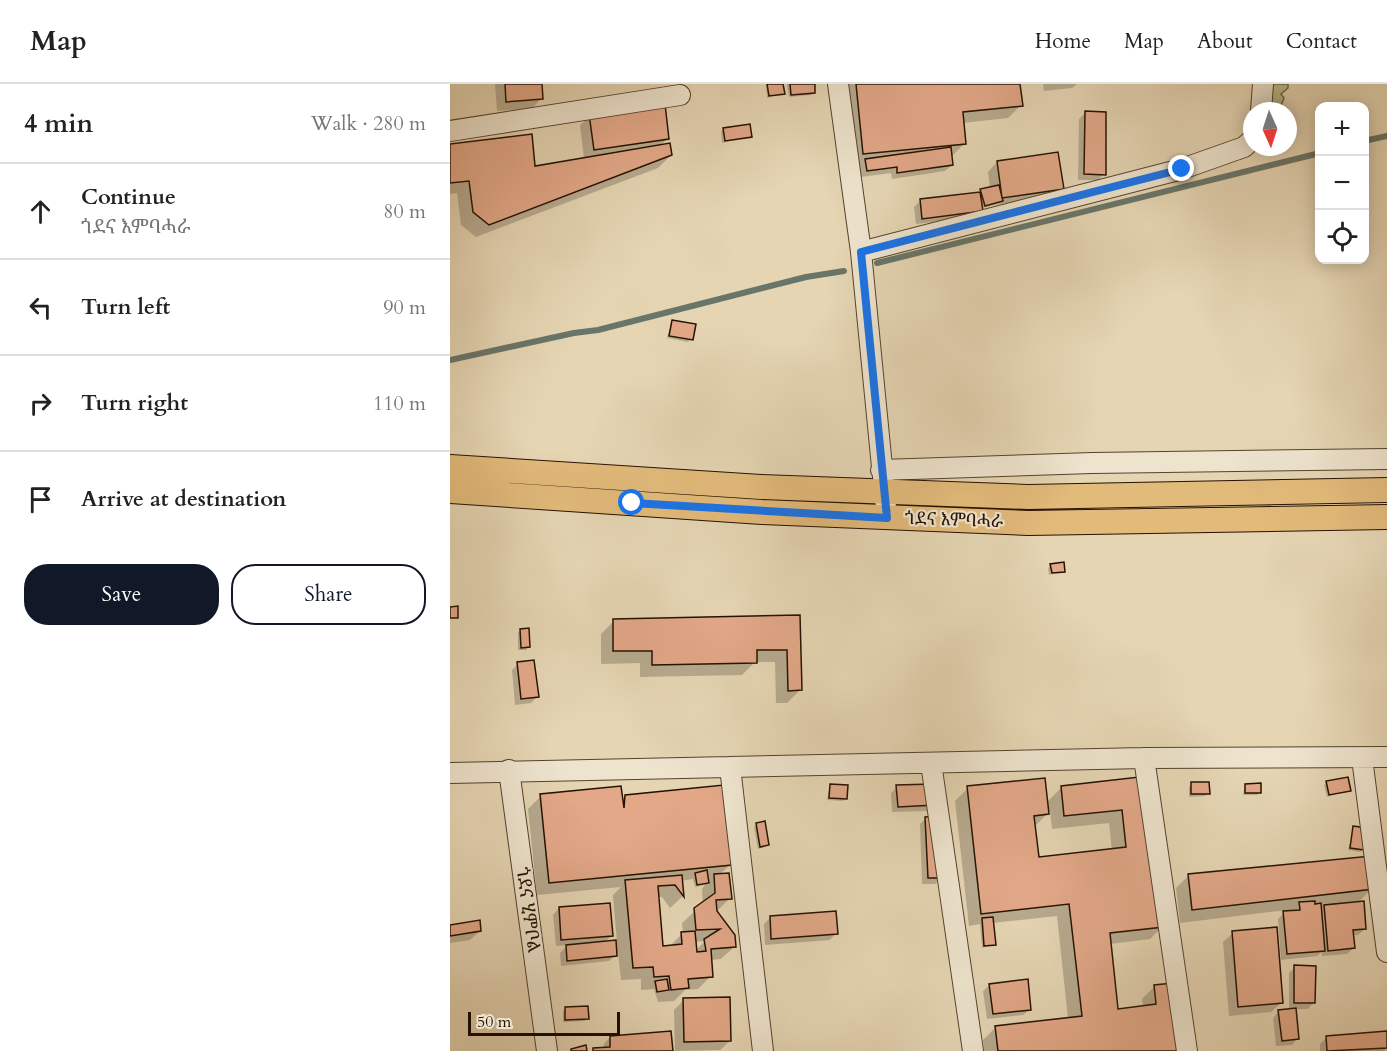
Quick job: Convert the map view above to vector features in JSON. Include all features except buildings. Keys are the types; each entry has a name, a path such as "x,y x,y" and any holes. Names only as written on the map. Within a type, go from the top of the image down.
{"main road":[{"name":"ጎደና እምባሓራ","path":"450,467 761,487 882,481 1028,497 1387,490"},
{"name":"ጎደና እምባሓራ","path":"450,491 752,512 1039,523 1387,517"}],"street":[{"path":"838,84 861,252 887,518"},
{"path":"1262,102 1263,84"},
{"path":"450,131 680,95"},
{"path":"861,252 1182,169 1243,147"},
{"path":"882,481 1092,463 1387,459"},
{"path":"450,773 1144,758 1387,757"},
{"path":"1144,758 1186,1051"},
{"path":"1362,758 1387,952"},
{"path":"931,763 973,1051"},
{"path":"730,767 763,1051"},
{"name":"ጎደና ሂምቦል","path":"508,770 547,1051"}],"green space":[{"path":"1270,84 1288,84 1288,88 1281,94 1284,98 1282,102 1269,102"}],"waterway":[{"path":"1369,140 1387,136"},
{"path":"877,263 1315,154"},
{"path":"450,360 574,333 598,330 806,277 844,271"}],"route":[{"path":"632,503 887,518 861,252 1182,169"}]}
